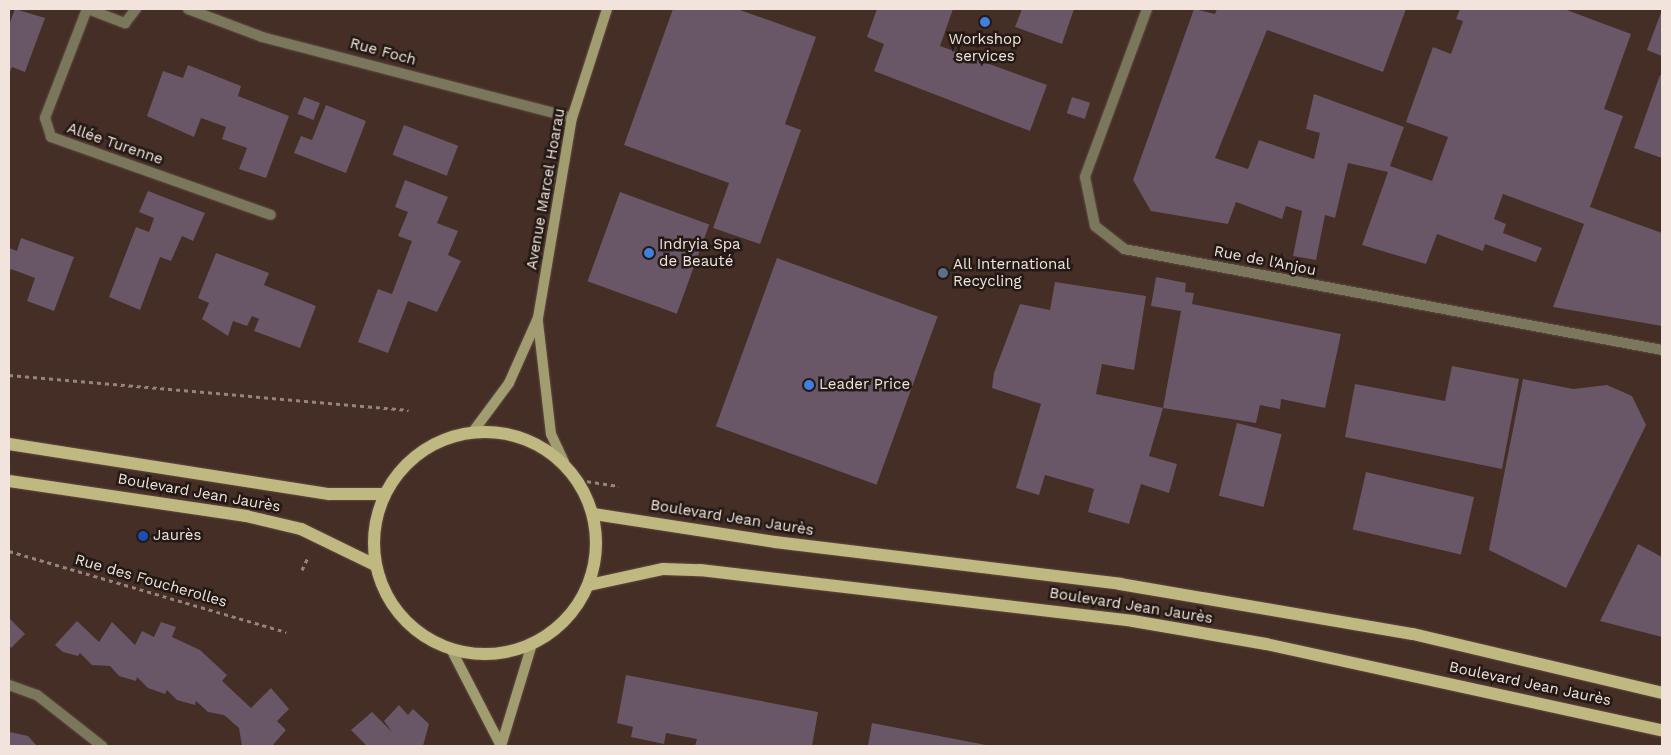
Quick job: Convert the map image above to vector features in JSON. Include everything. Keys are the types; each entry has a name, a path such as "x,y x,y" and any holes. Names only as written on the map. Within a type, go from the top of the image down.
{"main road":[{"name":"Avenue Marcel Hoarau","path":"472,432 510,383 538,318 572,118 608,9"},
{"name":"Avenue Marcel Hoarau","path":"538,318 551,434 564,462"},
{"path":"472,432 517,435 564,462 579,480 594,514 597,550 589,585 576,609 532,644 492,654 451,649 424,636 401,617 385,593 375,565 373,528 383,494 403,465 430,444 472,432"},
{"name":"Boulevard Jean Jaurès","path":"9,444 329,494 383,494"},
{"name":"Boulevard Jean Jaurès","path":"9,481 246,516 301,529 375,565"},
{"name":"Boulevard Jean Jaurès","path":"594,514 766,541 1120,584 1413,634 1662,693"},
{"name":"Boulevard Jean Jaurès","path":"589,585 663,569 700,570 1134,621 1266,644 1662,730"},
{"path":"501,746 532,644"},
{"path":"451,649 501,746"}],"street":[{"name":"Allée Turenne","path":"136,9 125,22 87,9 45,118 50,137 271,215"},
{"name":"Rue Foch","path":"188,9 262,37 572,118"},
{"name":"Rue de l'Anjou","path":"1147,9 1085,177 1095,226 1124,249 1662,350"},
{"path":"9,685 37,694 102,746"}],"path":[{"path":"9,375 408,410"},
{"path":"579,480 619,486"},
{"name":"Rue des Foucherolles","path":"9,551 286,632"}],"building":[{"path":"15,9 45,18 25,72 12,67 9,74 9,25"},
{"path":"673,9 737,9 816,37 785,124 801,130 760,244 713,228 729,183 624,145"},
{"path":"877,9 953,9 940,46 1047,85 1030,131 874,71 884,44 867,37"},
{"path":"1022,9 1074,9 1062,44 1015,27"},
{"path":"1194,9 1215,14 1217,9 1406,9 1383,72 1267,30 1215,158 1248,169 1259,140 1314,159 1320,133 1306,129 1314,94 1404,127 1390,166 1432,181 1448,137 1406,122 1433,47 1451,54 1463,21 1456,19 1460,9 1564,9 1631,34 1604,109 1623,116 1590,207 1662,233 1662,326 1553,307 1584,224 1503,194 1494,219 1506,224 1503,233 1542,248 1536,262 1485,244 1483,251 1437,234 1426,264 1362,245 1388,172 1348,163 1335,218 1325,215 1316,260 1293,256 1302,211 1286,206 1282,219 1236,202 1228,224 1151,211 1133,180"},
{"path":"1662,10 1662,56 1647,50"},
{"path":"188,65 241,86 238,96 289,116 266,178 239,169 247,148 222,139 226,127 201,118 194,137 147,116 163,71 183,78"},
{"path":"1660,75 1662,76 1662,158 1634,148"},
{"path":"304,97 320,103 313,120 298,114"},
{"path":"1072,97 1090,103 1085,119 1067,113"},
{"path":"326,105 366,121 346,173 294,153 301,136 312,140"},
{"path":"404,125 458,146 447,176 393,155"},
{"path":"405,180 448,197 437,223 458,231 448,255 461,261 437,312 408,301 388,353 358,342 378,289 392,294 412,241 398,236 408,212 395,207"},
{"path":"148,191 205,213 193,241 182,236 171,261 160,257 140,310 109,297 136,227 149,232 154,218 139,212"},
{"name":"Indryia Spa de Beauté","path":"620,192 709,224 677,314 588,281"},
{"path":"21,238 74,257 54,311 27,301 35,278 11,269 9,273 9,248 17,251"},
{"path":"216,253 269,273 264,285 316,306 300,348 254,331 259,319 252,316 247,326 233,321 228,336 202,319 209,303 198,298"},
{"path":"777,258 938,316 876,485 716,426"},
{"path":"1156,277 1186,283 1185,292 1194,293 1192,304 1341,334 1325,408 1281,399 1280,409 1260,405 1256,423 1163,408 1181,311 1151,306"},
{"path":"1055,282 1146,296 1134,370 1102,364 1096,394 1163,408 1149,456 1177,464 1169,493 1141,484 1129,524 1088,512 1094,489 1045,475 1039,495 1016,488 1041,404 992,388 994,373 1020,304 1050,310"},
{"path":"1452,366 1519,379 1502,469 1345,437 1355,384 1445,401"},
{"path":"1523,379 1573,389 1607,385 1632,396 1646,425 1566,588 1489,550"},
{"path":"1237,423 1282,434 1263,507 1219,496"},
{"path":"1366,472 1474,497 1461,554 1353,529"},
{"path":"1638,544 1662,557 1662,637 1600,621"},
{"path":"9,618 25,634 11,648 9,645"},
{"path":"77,621 99,642 112,622 135,645 142,631 154,637 161,622 176,627 172,637 200,650 227,675 222,681 251,708 271,688 289,709 277,721 286,730 272,746 242,746 239,728 224,715 208,712 196,701 195,705 177,700 167,690 165,694 148,688 137,677 136,681 119,676 110,666 92,665 80,653 78,656 63,652 55,645"},
{"path":"626,675 818,712 812,746 695,746 697,739 666,733 664,744 631,737 633,727 617,723"},
{"path":"399,705 408,715 413,709 429,724 423,746 367,746 351,730 372,712 392,732 384,721"},
{"path":"872,723 986,745 986,746 868,746"},
{"path":"10,732 28,736 37,746 9,746"}],"place":[{"name":"Workshop services","path":"985,22"},
{"name":"Indryia Spa de Beauté","path":"649,253"},
{"name":"All International Recycling","path":"943,273"},
{"name":"Leader Price","path":"809,385"},
{"name":"Jaurès","path":"143,536"}]}
